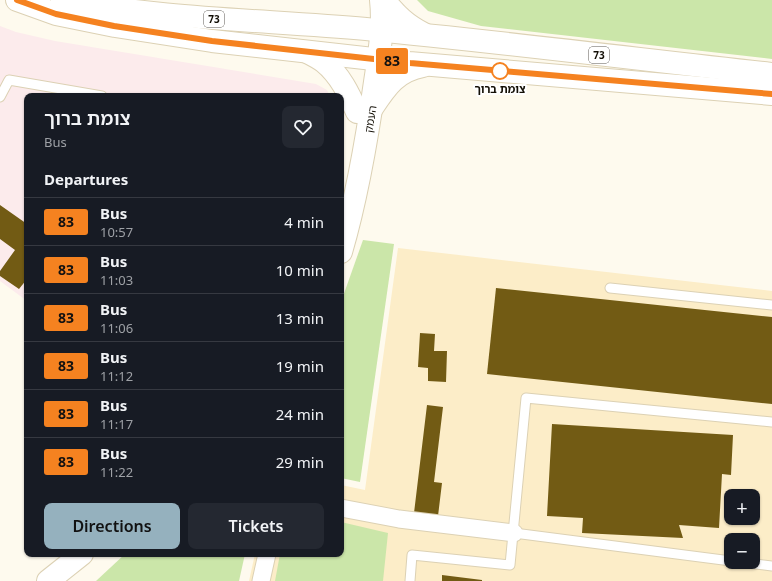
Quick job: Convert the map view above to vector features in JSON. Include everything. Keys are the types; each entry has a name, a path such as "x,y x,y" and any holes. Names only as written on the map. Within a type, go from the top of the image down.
{"main road":[{"name":"73","path":"17,0 56,14 114,26 212,41 431,65 772,94"},
{"name":"73","path":"62,0 92,6 207,18 374,30 772,74"},
{"name":"העמק","path":"366,0 374,30"},
{"path":"382,0 410,27 426,36"},
{"name":"העמק","path":"344,235 354,141 364,110 374,30 383,13 382,0"},
{"path":"305,51 323,61 336,74 347,91 364,110 396,76 412,68 431,65"},
{"path":"48,581 78,557"}],"street":[{"path":"344,509 399,519 514,532"},
{"path":"261,581 266,557"}],"lane":[{"path":"0,98 9,80 85,93"},
{"path":"610,288 772,305"},
{"path":"410,581 412,555 510,565 526,398 772,422"},
{"path":"514,532 724,560"},
{"path":"760,565 772,566"}],"shaded area":[{"path":"0,26 16,32 55,41 316,84 327,90 328,93 24,93 24,299 0,281"},
{"path":"398,248 772,291 772,581 249,581 254,557 344,557 344,486 365,490"}],"green space":[{"path":"417,0 772,0 772,59 481,26 428,11"},
{"path":"363,240 394,244 360,482 344,479 344,294"},
{"path":"344,523 388,533 383,581 275,581 279,557 344,557"},
{"path":"122,557 244,557 239,581 96,581"}],"building":[{"path":"0,205 24,222 24,283 19,289 0,276 0,271 15,250 0,239"},
{"path":"496,288 772,317 772,404 487,374"},
{"path":"420,333 435,334 434,351 447,351 446,382 428,381 428,368 418,367"},
{"path":"427,405 443,407 434,482 442,483 438,516 414,513"},
{"path":"552,424 733,435 731,475 722,474 719,528 679,525 683,538 582,533 583,518 547,516"},
{"path":"442,575 482,580 482,581 442,581"}],"bus line":[{"name":"83","path":"17,0 56,14 114,26 212,41 410,63 772,94"}],"place":[{"name":"צומת ברוך","path":"500,71"}]}
